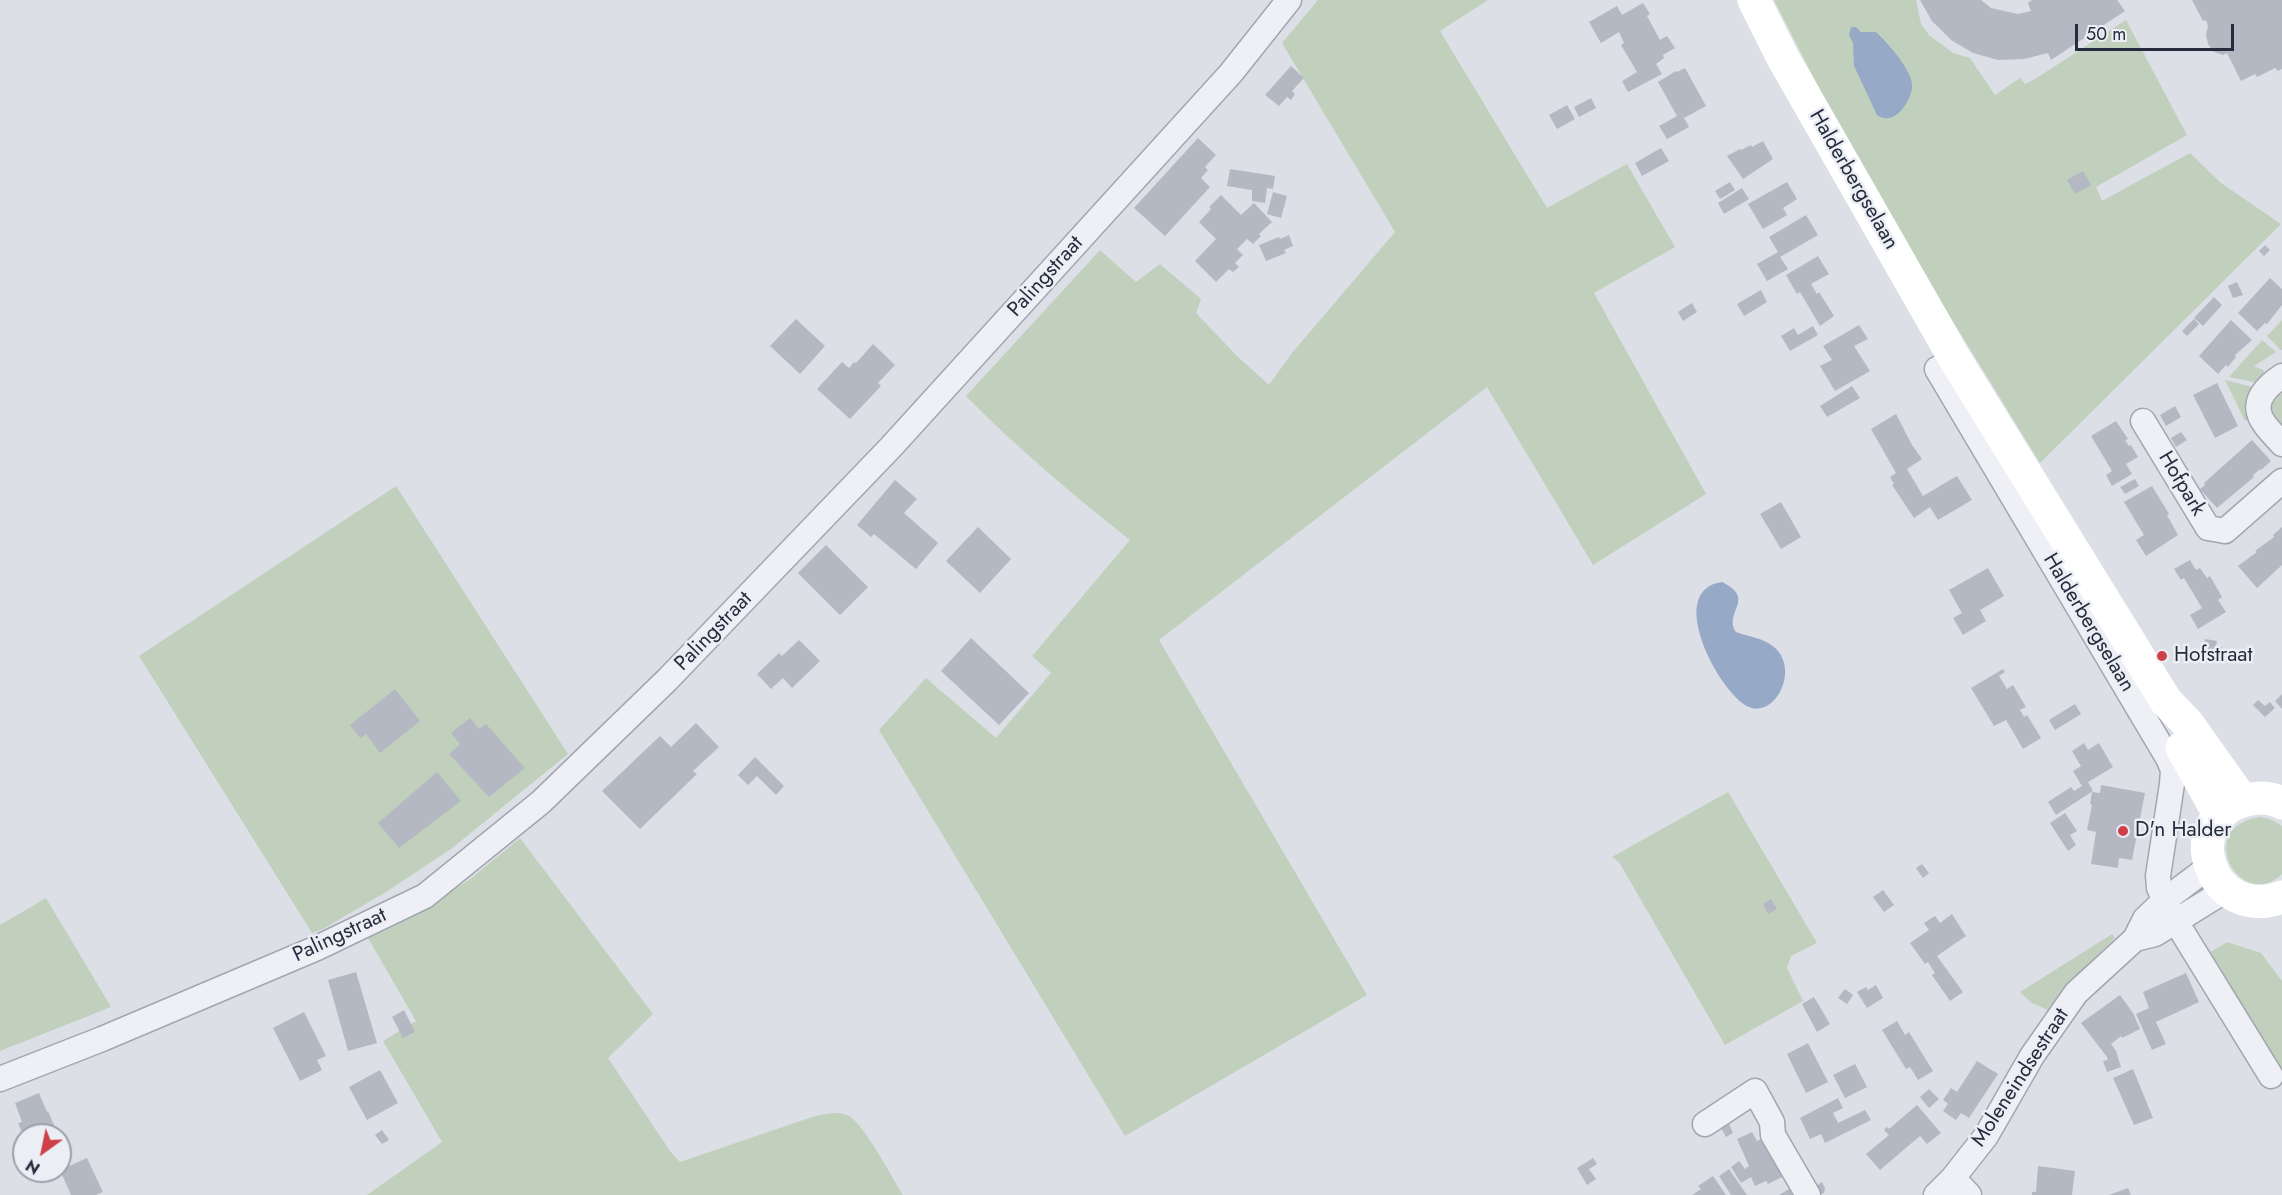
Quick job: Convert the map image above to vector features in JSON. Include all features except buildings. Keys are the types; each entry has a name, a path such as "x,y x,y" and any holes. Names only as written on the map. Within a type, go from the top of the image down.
{"main road":[{"name":"Halderbergselaan","path":"1754,0 1783,58 1955,359 2166,701 2188,724 2231,808"},
{"path":"2278,906 2241,899 2218,878 2207,847 2209,835 2231,808 2266,798 2282,803"}],"street":[{"name":"Palingstraat","path":"0,1078 102,1039 317,948 425,896 541,802 675,672 891,447 1232,72 1289,0"},
{"name":"Halderbergselaan","path":"1955,359 1937,369 2173,770 2158,876 2158,888 2170,911"},
{"path":"2282,376 2268,385 2259,402 2260,418 2282,444"},
{"name":"Hofpark","path":"2143,422 2208,528 2225,531 2282,481"},
{"name":"Moleneindsestraat","path":"1936,1195 1961,1187 1986,1136 2032,1056 2076,993 2135,939 2145,919 2170,911 2218,878"},
{"path":"2170,911 2271,1076"},
{"path":"1705,1124 1755,1091 1772,1122 1773,1135 1808,1195"}],"green space":[{"path":"1318,0 1488,0 1440,31 1547,208 1627,164 1675,247 1594,293 1706,494 1593,565 1487,387 1159,640 1367,995 1125,1136 879,730 926,678 996,738 1051,673 1032,656 1130,540 1045,470 966,396 1100,250 1136,282 1160,264 1201,299 1196,313 1237,356 1269,385 1292,353 1395,232 1282,43"},
{"path":"1774,0 1916,0 1921,24 1929,35 1953,53 1970,58 1995,95 2020,78 2025,84 2035,79 2126,20 2187,135 2096,187 2102,201 2190,153 2221,183 2281,224 2040,463 1911,253 1821,92"},
{"path":"2282,320 2282,350 2281,350 2267,336"},
{"path":"2262,340 2276,352 2254,366 2265,373 2258,383 2229,377"},
{"path":"2225,380 2256,388 2256,416 2245,421"},
{"path":"2282,381 2282,425 2274,413 2272,403"},
{"path":"396,486 568,754 451,849 386,892 323,929 312,933 139,656"},
{"path":"1728,792 1817,943 1791,956 1787,968 1803,1001 1725,1045 1619,862 1612,857"},
{"path":"2260,817 2270,819 2282,826 2282,874 2266,883 2252,883 2239,876 2230,864 2226,850 2229,836 2240,824"},
{"path":"520,838 653,1014 608,1058 670,1151 680,1162 812,1117 840,1113 849,1116 863,1130 903,1195 367,1195 442,1142 383,1041 416,1021 368,938 400,923 469,880"},
{"path":"46,898 111,1007 0,1051 0,925"},
{"path":"2112,934 2115,938 2080,973 2050,1011 2032,1003 2020,992"},
{"path":"2227,942 2261,953 2282,981 2282,1084 2277,1087 2204,956"}],"water":[{"path":"1851,27 1856,27 1861,32 1876,32 1899,58 1909,74 1912,82 1911,94 1901,111 1890,118 1877,115 1854,66 1853,43 1849,35"},
{"path":"1722,582 1737,594 1737,606 1733,618 1736,632 1770,644 1781,656 1785,667 1785,679 1776,699 1759,708 1749,707 1737,699 1713,665 1703,643 1697,622 1697,603 1705,589"}],"place":[{"name":"Hofstraat","path":"2162,656"},
{"name":"D'n Halder","path":"2123,831"}]}
